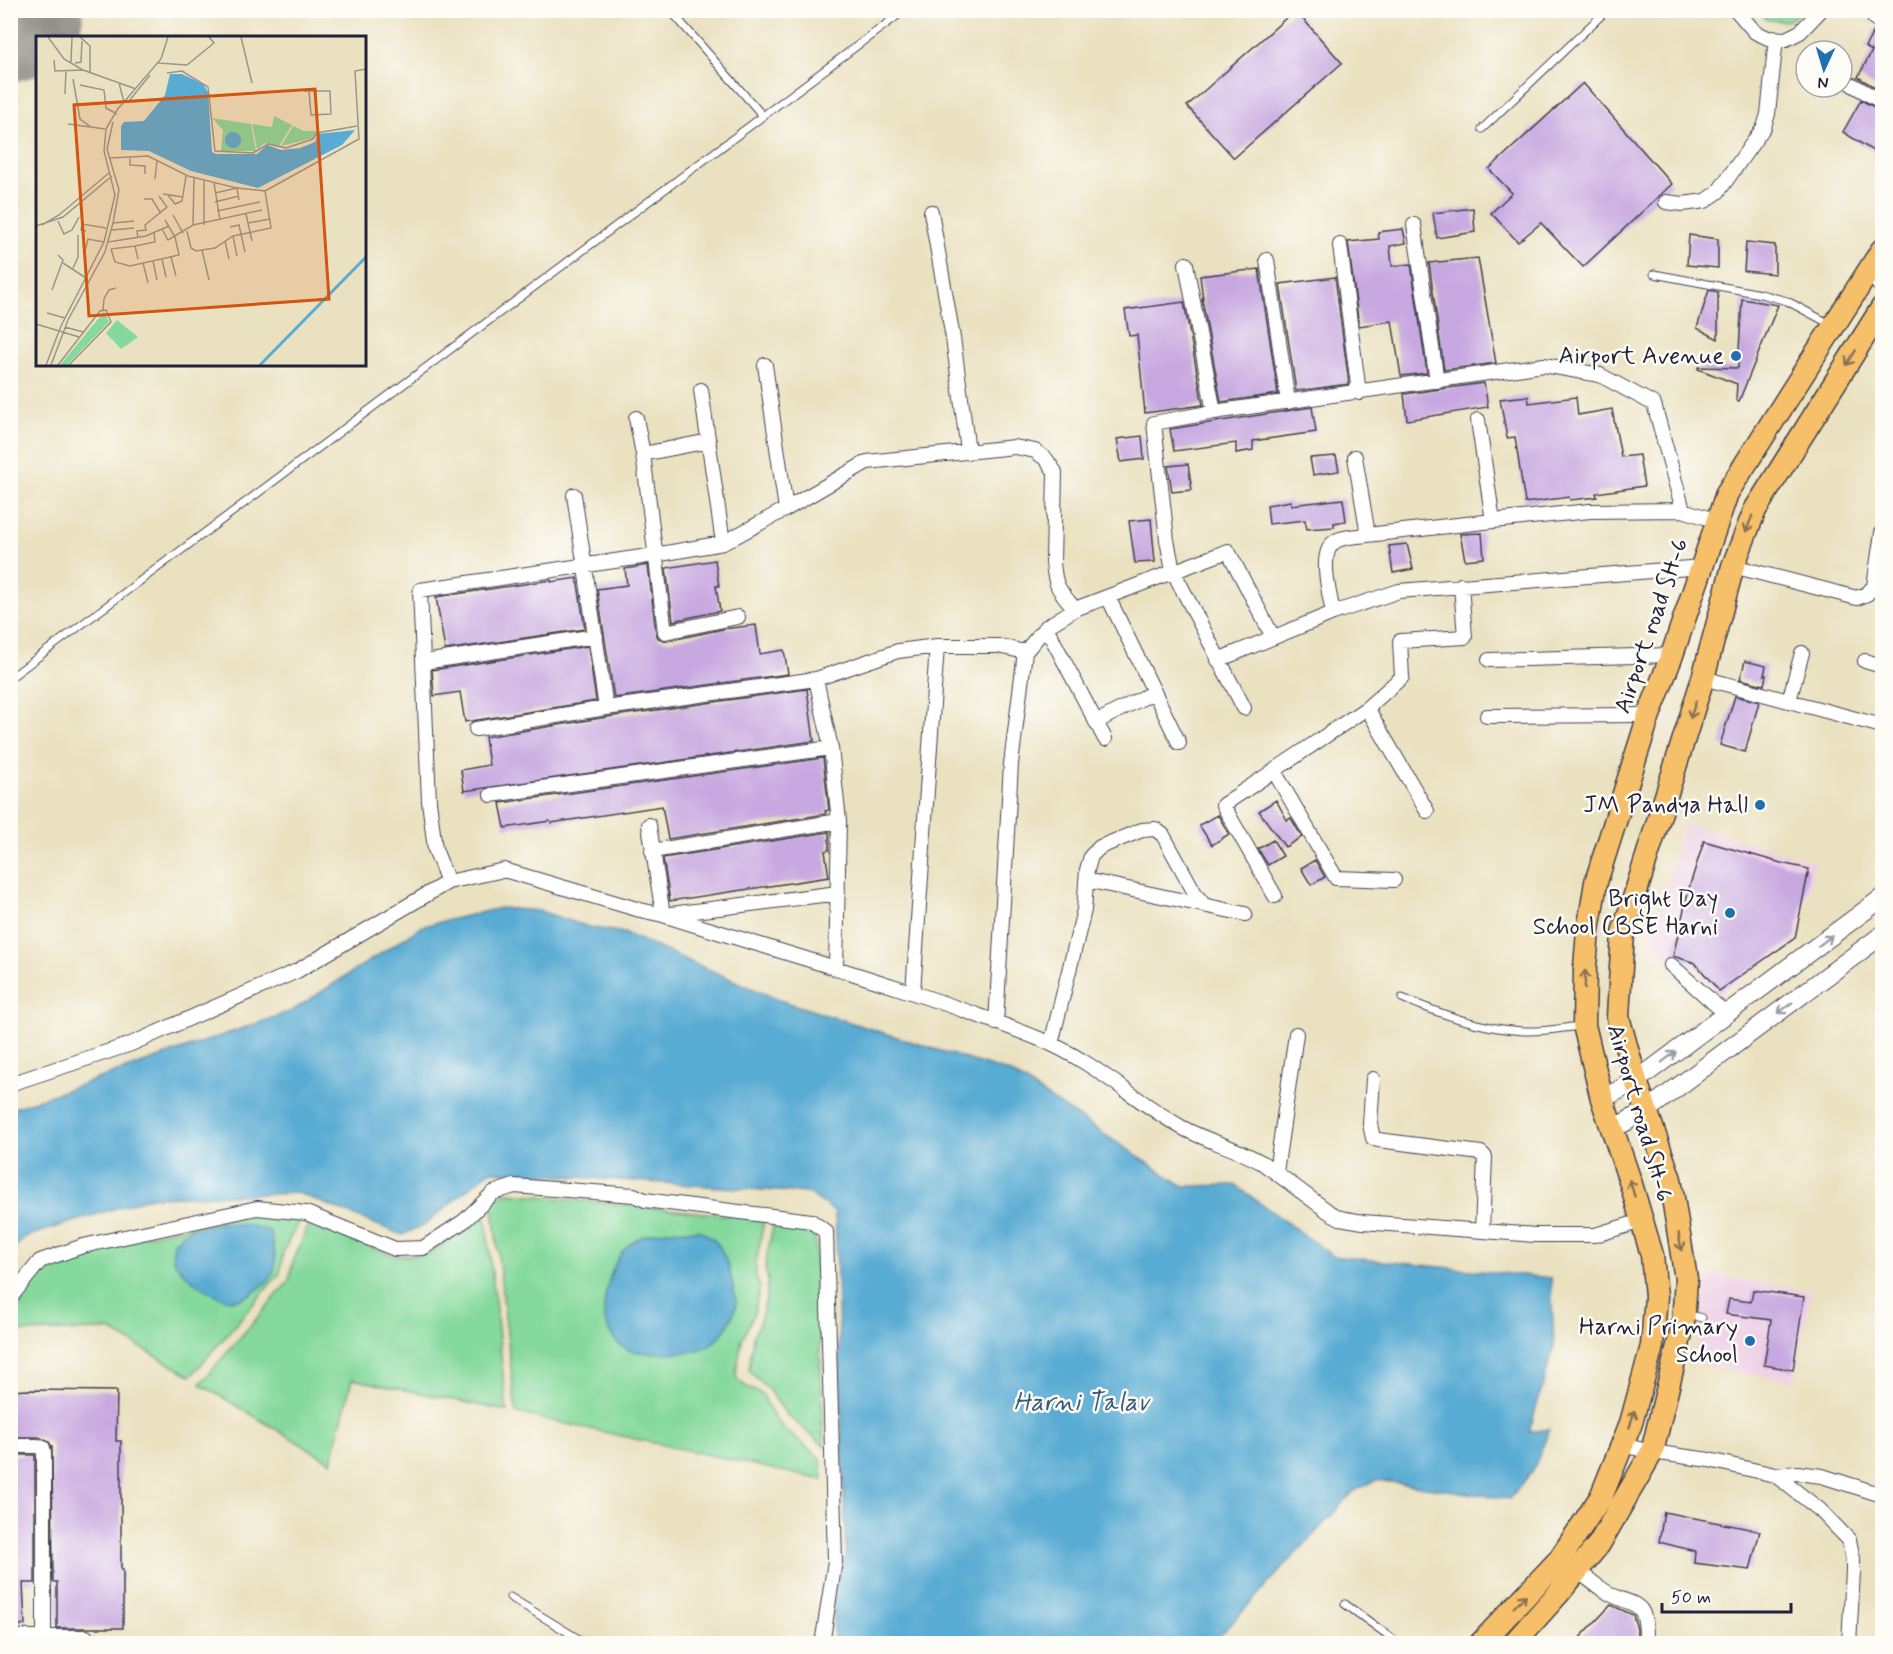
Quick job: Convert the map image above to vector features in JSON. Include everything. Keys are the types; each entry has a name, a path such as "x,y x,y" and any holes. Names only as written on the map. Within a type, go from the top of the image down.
{"main road":[{"name":"Airport road SH-6","path":"1480,1644 1568,1566 1601,1497 1631,1423 1652,1346 1656,1296 1652,1255 1631,1184 1611,1130 1584,1025 1588,931 1596,882 1649,715 1672,655 1727,493 1835,326 1876,280 1882,250"},
{"path":"1513,1644 1557,1596 1568,1566 1599,1544 1652,1452 1683,1325 1693,1316 1670,1179 1636,1081 1618,1017 1623,933 1703,678 1733,566 1755,510 1882,308"},
{"path":"1596,882 1634,894"}],"street":[{"path":"1736,10 1755,32 1768,38 1786,39 1800,32 1821,10"},
{"path":"1666,202 1683,204 1705,201 1718,192 1764,127 1768,114 1776,38"},
{"path":"1854,86 1882,102"},
{"path":"931,212 953,338 968,451"},
{"path":"1414,225 1437,381"},
{"path":"1340,245 1359,393"},
{"path":"1267,260 1288,402"},
{"path":"1186,264 1214,412"},
{"path":"765,365 786,509"},
{"path":"1244,708 1173,571 1167,540 1154,423 1214,412 1544,365 1600,375 1654,404 1683,510"},
{"path":"701,390 723,543"},
{"path":"636,418 643,453 665,632 738,617"},
{"path":"1478,420 1493,521"},
{"path":"643,453 709,441"},
{"path":"448,882 435,849 429,801 420,590 723,543 867,462 1015,447 1035,451 1046,459 1055,472 1054,574 1058,588 1075,609"},
{"path":"1356,457 1368,535"},
{"path":"574,495 606,708"},
{"path":"1333,613 1325,564 1327,552 1334,541 1349,537 1590,511 1683,510 1717,520"},
{"path":"1733,566 1857,598 1867,594 1875,586 1882,533"},
{"path":"996,1023 1011,765 1025,652 1046,627 1075,609 1228,551 1273,637"},
{"path":"1218,660 1333,613 1399,591 1702,567"},
{"path":"1275,896 1223,805 1367,708 1402,677 1400,641 1465,636 1461,585"},
{"path":"1108,597 1179,743"},
{"path":"1046,627 1105,739"},
{"path":"424,662 596,636"},
{"path":"476,729 606,708 816,679 898,651 937,646 998,646 1025,652"},
{"path":"913,992 937,646"},
{"path":"1789,701 1802,653"},
{"path":"1489,660 1672,655"},
{"path":"1865,661 1882,666"},
{"path":"1703,678 1882,726"},
{"path":"816,679 831,748 839,821 836,969"},
{"path":"1096,722 1154,692"},
{"path":"1367,708 1427,810"},
{"path":"1487,716 1649,715"},
{"path":"491,795 831,748"},
{"path":"1274,771 1315,854 1336,878 1394,880"},
{"path":"652,851 839,821"},
{"path":"649,825 663,915"},
{"path":"1051,1044 1084,910 1086,880 1091,856 1100,847 1142,830 1155,829 1163,835 1196,896 1204,906"},
{"path":"10,1084 131,1044 297,971 448,882 504,870 663,915 913,992 1051,1044 1067,1052 1180,1126 1210,1141 1251,1156 1340,1218 1364,1222 1535,1235 1595,1235 1642,1221"},
{"path":"1086,880 1245,914"},
{"path":"663,915 838,893"},
{"path":"1602,1099 1636,1081 1882,898"},
{"path":"1611,1130 1647,1110 1882,935"},
{"path":"1671,965 1726,1014"},
{"path":"1276,1172 1296,1034"},
{"path":"1373,1079 1370,1124 1372,1138 1481,1153 1485,1157 1482,1231"},
{"path":"10,1298 40,1261 82,1246 257,1208 306,1213 395,1249 423,1248 464,1221 493,1193 514,1186 634,1195 645,1200 811,1221 826,1232 836,1561 822,1644"},
{"path":"1622,1445 1652,1452 1709,1460 1775,1475 1797,1473 1822,1476 1882,1495"},
{"path":"10,1446 43,1448 44,1638"},
{"path":"1775,1475 1820,1510 1850,1540 1853,1571 1849,1644"},
{"path":"1568,1566 1615,1597 1637,1604 1646,1617 1646,1644"},
{"path":"10,1637 86,1637"}],"lane":[{"path":"670,10 763,116"},
{"path":"10,678 905,10"},
{"path":"1482,129 1607,10"},
{"path":"1654,274 1787,301 1835,326"},
{"path":"1402,998 1436,1012 1482,1026 1525,1031 1584,1025"},
{"path":"510,1597 587,1644"},
{"path":"1345,1604 1400,1644"}],"shaded area":[{"name":"Bright Day School CBSE Harni","path":"1684,823 1815,862 1797,941 1718,995 1693,965 1666,957 1652,932"},
{"name":"Harni Primary School","path":"1709,1274 1811,1291 1794,1381 1693,1364"}],"green space":[{"path":"1759,11 1803,11 1788,21 1767,20"},
{"path":"508,1193 764,1219 756,1264 756,1277 760,1287 754,1313 742,1340 737,1379 763,1395 780,1424 821,1459 823,1480 516,1413 492,1200"},
{"path":"485,1210 507,1411 352,1379 331,1462 200,1384 289,1281 292,1265 309,1222 394,1256 416,1255 428,1253 450,1239"},
{"path":"256,1212 299,1221 283,1252 280,1273 191,1376 110,1330 11,1332 10,1316 22,1303 25,1288 42,1266 84,1249"},
{"path":"774,1221 811,1227 815,1233 824,1446 787,1415 768,1389 749,1371 753,1336 759,1325 766,1299 768,1280 765,1267"}],"water":[{"name":"Harni Talav","path":"500,908 540,911 589,927 624,933 779,1000 1011,1073 1183,1186 1235,1185 1333,1256 1551,1278 1554,1347 1529,1432 1550,1429 1533,1470 1510,1499 1376,1480 1354,1491 1213,1643 834,1643 833,1586 846,1556 835,1212 808,1193 490,1171 424,1225 402,1235 298,1193 151,1197 25,1237 11,1252 11,1109 292,1011 423,926"},
{"path":"220,1223 248,1225 270,1231 275,1254 273,1272 266,1283 241,1299 225,1299 208,1291 182,1272 173,1259 175,1241 189,1229"},
{"path":"699,1230 718,1244 728,1265 736,1298 732,1318 714,1342 701,1349 679,1353 647,1353 624,1348 613,1337 604,1313 607,1288 620,1255 639,1238 651,1234 665,1231"}],"building":[{"path":"1295,10 1342,63 1234,158 1187,106"},
{"path":"1875,29 1882,32 1882,92 1858,77 1872,51 1865,47"},
{"path":"1583,83 1672,184 1583,267 1541,223 1518,242 1491,213 1512,193 1489,169"},
{"path":"1861,100 1882,111 1882,142 1876,153 1843,132"},
{"path":"1473,208 1475,232 1437,238 1433,213"},
{"path":"1403,229 1406,243 1390,246 1392,266 1411,264 1427,373 1401,376 1392,321 1359,326 1348,242 1379,239 1378,232"},
{"path":"1689,235 1718,239 1718,268 1687,265"},
{"path":"1746,242 1775,245 1775,274 1744,271"},
{"path":"1478,258 1496,363 1444,370 1429,263"},
{"path":"1259,269 1278,394 1221,402 1202,299 1200,276"},
{"path":"1335,277 1349,384 1296,391 1280,284"},
{"path":"1709,290 1718,292 1718,339 1697,328"},
{"path":"1742,299 1778,305 1739,401 1736,400 1737,384 1698,369 1698,367 1738,368"},
{"path":"1184,302 1203,405 1145,413 1137,335 1129,336 1125,310"},
{"path":"1484,383 1488,407 1407,420 1404,394"},
{"path":"1528,396 1529,403 1576,397 1578,415 1612,409 1621,457 1639,455 1644,486 1596,493 1597,497 1570,500 1569,497 1525,503 1515,437 1507,438 1500,399"},
{"path":"1312,407 1316,432 1253,441 1253,450 1236,453 1236,443 1174,451 1170,429"},
{"path":"1142,436 1144,459 1121,462 1117,439"},
{"path":"1336,456 1339,471 1313,475 1310,458"},
{"path":"1188,464 1192,490 1172,492 1168,466"},
{"path":"1343,499 1346,521 1334,523 1334,527 1307,529 1305,520 1269,524 1267,505 1291,501 1291,505"},
{"path":"1151,519 1155,562 1135,563 1129,521"},
{"path":"1482,533 1484,558 1465,560 1460,534"},
{"path":"1407,544 1413,569 1393,573 1389,546"},
{"path":"715,560 720,611 673,621 666,568"},
{"path":"648,565 658,638 667,641 723,629 756,625 760,654 784,650 788,674 614,698 597,589 627,585 625,569"},
{"path":"577,578 585,629 445,650 436,597"},
{"path":"588,646 596,701 465,722 460,692 434,696 432,670"},
{"path":"1745,661 1766,666 1764,685 1740,679"},
{"path":"807,689 814,741 464,791 461,770 489,765 485,737"},
{"path":"1735,696 1759,702 1745,752 1720,745"},
{"path":"823,758 829,810 825,811 826,814 668,839 662,806 505,828 500,803"},
{"path":"1276,800 1287,820 1291,818 1302,837 1285,847 1259,811"},
{"path":"1218,815 1229,834 1212,845 1199,825"},
{"path":"829,832 829,850 825,851 829,877 670,901 663,858"},
{"path":"1273,840 1283,856 1268,865 1258,849"},
{"name":"Bright Day School CBSE Harni","path":"1704,841 1809,869 1795,938 1719,991 1695,963 1673,956 1689,888"},
{"path":"1315,860 1325,877 1311,885 1301,868"},
{"path":"1753,1290 1804,1297 1793,1370 1764,1365 1771,1320 1726,1314 1729,1299 1751,1302"},
{"path":"10,1391 117,1391 116,1441 121,1441 123,1628 57,1628 57,1582 53,1582 52,1447 49,1442 39,1437 10,1437"},
{"path":"10,1455 35,1455 35,1583 23,1583 25,1625 10,1625"},
{"path":"1664,1512 1760,1531 1750,1570 1694,1563 1695,1551 1659,1542"},
{"path":"1611,1605 1633,1615 1637,1629 1636,1644 1574,1644"}],"runway":[{"path":"10,23 25,10"}],"place":[{"name":"Airport Avenue","path":"1736,356"},
{"name":"JM Pandya Hall","path":"1760,805"},
{"name":"Bright Day School CBSE Harni","path":"1730,913"},
{"name":"Harni Primary School","path":"1750,1341"}]}
